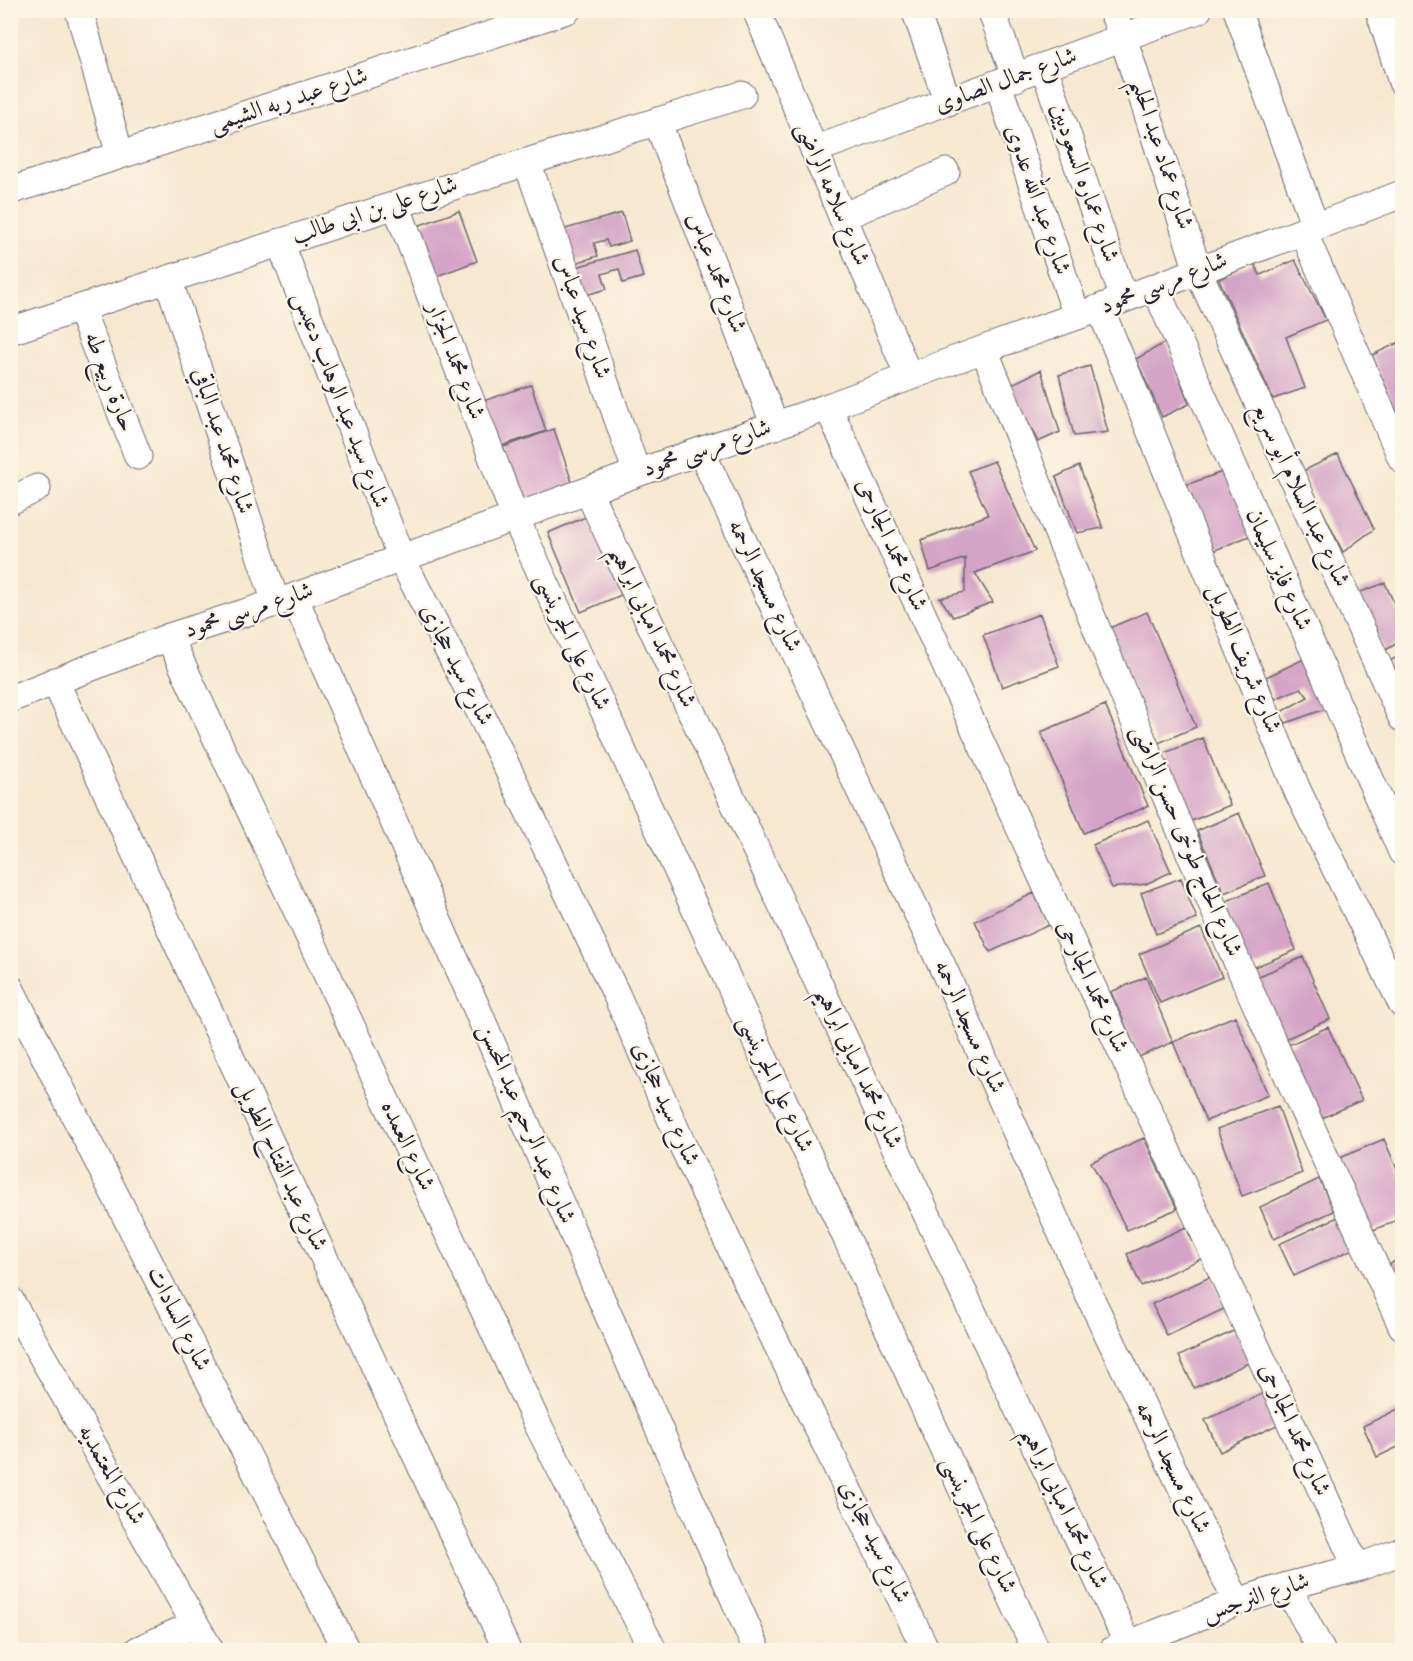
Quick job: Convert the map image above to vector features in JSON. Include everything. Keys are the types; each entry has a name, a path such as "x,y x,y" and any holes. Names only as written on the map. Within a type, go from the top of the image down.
{"street":[{"path":"79,10 120,155"},
{"name":"شارع عبد ربه الشيمى","path":"10,191 567,10"},
{"name":"شارع سلامه الراضى","path":"756,10 909,377"},
{"path":"915,10 948,102"},
{"name":"شارع عبد الله عدوى","path":"991,10 1007,81 1100,308"},
{"name":"شارع عماد عبد الحليم","path":"1112,10 1123,37 1198,271"},
{"name":"شارع جمال الصاوى","path":"814,150 1198,10"},
{"path":"1237,10 1309,229 1402,459"},
{"path":"1378,10 1402,82"},
{"name":"شارع عماره السعوديين","path":"1044,68 1100,308"},
{"name":"شارع على بن ابى طالب","path":"10,331 527,162 742,95"},
{"name":"شارع محمد عباس","path":"657,121 775,426"},
{"name":"شارع سيد عباس","path":"527,162 637,473"},
{"path":"842,217 946,172"},
{"name":"شارع مرسى محمود","path":"10,699 169,637 285,600 828,407 984,348 1100,308 1402,194"},
{"name":"شارع محمد الجزار","path":"396,205 515,517"},
{"name":"شارع سيد عبد الوهاب دعبس","path":"280,242 401,558"},
{"name":"شارع عبد السلام أبو سريع","path":"1198,271 1402,718"},
{"name":"شارع محمد عبد الباقي","path":"168,279 285,600"},
{"name":"شارع فايز سليمان","path":"1155,287 1402,852"},
{"name":"حارة ربيع طه","path":"80,308 138,456"},
{"name":"شارع شريف الطويل","path":"1100,308 1298,792 1402,1004"},
{"name":"شارع الحاج طوخى حسن الراضى","path":"984,348 1105,650 1262,1019 1402,1326"},
{"name":"شارع محمد الجارحى","path":"828,407 1357,1568"},
{"name":"شارع مسجد الرحمه","path":"700,451 944,970 1089,1295 1237,1602"},
{"path":"10,501 37,488"},
{"name":"شارع محمد امبابى ابراهيم","path":"588,491 1120,1647"},
{"name":"شارع على الجرينسى","path":"515,517 1036,1650"},
{"name":"شارع سيد حجازى","path":"401,558 547,849 617,996 682,1144 752,1293 926,1650"},
{"name":"شارع عبد الرحيم عبد المحسن","path":"285,600 477,1009 600,1296 758,1650"},
{"name":"شارع العمده","path":"169,637 537,1423 654,1650"},
{"name":"شارع عبد الفتاح الطويل","path":"55,681 507,1650"},
{"name":"شارع السادات","path":"10,988 346,1650"},
{"name":"شارع المعتمديه","path":"10,1300 210,1650"},
{"name":"شارع النرجس","path":"1120,1647 1237,1602 1357,1568 1402,1551"},
{"path":"1287,1586 1321,1650"},
{"path":"138,1650 195,1624"}],"building":[{"path":"459,211 477,261 426,280 409,229"},
{"path":"622,213 630,241 609,247 606,240 594,243 598,256 568,265 558,231"},
{"path":"635,250 643,277 623,283 619,269 602,274 607,289 582,296 573,268"},
{"path":"1295,260 1326,320 1286,337 1305,388 1273,399 1219,279 1254,263 1260,275"},
{"path":"1402,341 1402,424 1372,355"},
{"path":"1166,342 1189,404 1162,417 1136,359"},
{"path":"1090,366 1108,432 1074,436 1059,375"},
{"path":"1041,370 1060,432 1038,442 1010,385"},
{"path":"531,385 546,431 498,447 483,401"},
{"path":"554,429 574,488 522,506 501,448"},
{"path":"1338,454 1374,529 1343,552 1303,471"},
{"path":"994,461 1035,551 975,573 993,602 953,617 940,598 965,592 965,558 930,571 921,540 988,515 968,471"},
{"path":"1079,466 1103,528 1077,533 1056,477"},
{"path":"1233,468 1261,531 1213,551 1186,485"},
{"path":"588,516 621,595 581,612 548,533"},
{"path":"1385,583 1402,621 1402,640 1383,652 1358,593"},
{"path":"1147,612 1196,727 1156,744 1107,629"},
{"path":"1040,614 1059,666 1002,687 983,635"},
{"path":"1402,655 1402,691 1389,661"},
{"path":"1304,659 1325,709 1286,723 1279,713 1308,697 1301,688 1275,699 1266,677"},
{"path":"1105,705 1148,806 1084,833 1041,732"},
{"path":"1203,738 1230,805 1189,822 1162,754"},
{"path":"1239,813 1265,876 1224,893 1197,831"},
{"path":"1148,820 1171,872 1146,884 1112,888 1093,845"},
{"path":"1181,878 1197,919 1156,934 1141,893"},
{"path":"1269,883 1296,950 1250,969 1222,903"},
{"path":"1034,893 1049,925 990,952 975,921"},
{"path":"1201,928 1222,977 1160,1003 1139,954"},
{"path":"1303,957 1330,1019 1283,1040 1257,977"},
{"path":"1146,977 1173,1042 1139,1057 1111,992"},
{"path":"1235,1016 1268,1095 1206,1121 1173,1042"},
{"path":"1328,1027 1362,1100 1318,1120 1284,1047"},
{"path":"1278,1106 1302,1173 1242,1196 1217,1129"},
{"path":"1144,1138 1177,1209 1127,1230 1091,1162"},
{"path":"1384,1139 1402,1181 1402,1218 1371,1231 1340,1158"},
{"path":"1319,1179 1334,1211 1274,1239 1260,1207"},
{"path":"1338,1217 1353,1249 1294,1276 1279,1244"},
{"path":"1186,1227 1201,1259 1141,1286 1127,1254"},
{"path":"1402,1257 1402,1300 1385,1267"},
{"path":"1212,1276 1226,1308 1167,1336 1152,1304"},
{"path":"1238,1329 1253,1361 1194,1388 1179,1356"},
{"path":"1264,1393 1279,1424 1220,1452 1205,1420"},
{"path":"1402,1407 1402,1445 1377,1457 1363,1426"}]}
